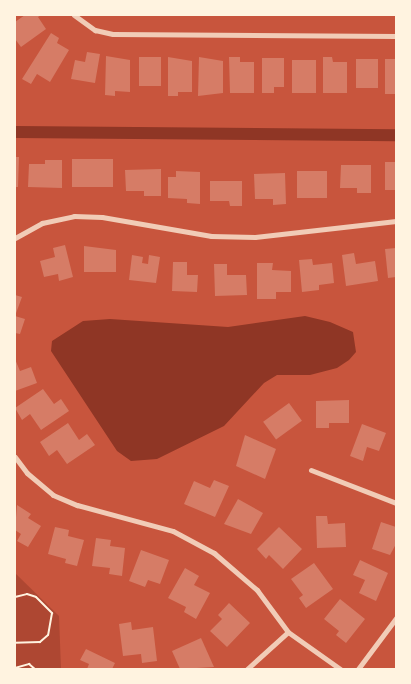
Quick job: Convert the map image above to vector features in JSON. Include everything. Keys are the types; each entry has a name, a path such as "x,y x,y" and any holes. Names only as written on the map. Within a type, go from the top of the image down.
{"street":[{"path":"74,15 95,30 113,34 396,36"},
{"path":"15,238 42,223 74,216 102,217 211,236 255,237 396,220"},
{"path":"15,457 39,485 61,498 173,531 214,553 257,590 288,632 340,669"},
{"path":"311,470 396,503"},
{"path":"358,669 395,621"},
{"path":"247,669 288,632"}],"path":[{"path":"15,597 27,594 36,597 52,614 48,635 40,642 15,643"},
{"path":"15,668 29,664 36,669"}],"shaded area":[{"path":"305,316 330,322 353,332 356,352 349,360 337,368 310,375 277,375 264,383 224,426 157,459 131,461 117,451 51,351 52,341 83,321 110,319 228,327"},
{"path":"15,573 59,616 61,669 15,669"}],"building":[{"path":"25,15 41,15 38,17 46,29 21,47 15,39 15,22"},
{"path":"51,33 59,38 57,43 69,50 50,82 37,74 31,84 22,79"},
{"path":"87,52 100,54 95,83 71,79 75,60 85,62"},
{"path":"106,56 130,60 130,92 115,91 115,96 105,95"},
{"path":"139,57 161,57 161,86 139,86"},
{"path":"168,57 192,61 192,92 178,92 178,96 168,96"},
{"path":"199,57 223,61 223,93 198,96"},
{"path":"229,57 240,57 240,62 254,62 254,93 230,93"},
{"path":"323,57 332,57 333,62 347,62 347,93 323,93"},
{"path":"262,58 284,58 284,87 274,87 274,93 262,93"},
{"path":"356,59 378,59 378,88 356,88"},
{"path":"385,59 395,59 396,94 385,94"},
{"path":"292,60 316,60 316,93 292,93"},
{"path":"15,157 19,157 18,187 15,187"},
{"path":"72,159 113,159 113,187 72,187"},
{"path":"45,160 62,160 62,188 28,187 29,164 45,164"},
{"path":"385,162 396,162 396,190 385,190"},
{"path":"341,165 371,165 371,193 357,193 357,188 340,188"},
{"path":"161,169 161,196 144,196 144,191 126,191 125,170"},
{"path":"176,171 200,172 200,204 187,203 187,199 168,198 168,177 176,177"},
{"path":"297,171 327,171 327,198 297,198"},
{"path":"285,173 286,204 273,205 273,199 255,199 254,174"},
{"path":"210,181 242,181 242,206 230,206 229,201 210,201"},
{"path":"65,245 73,277 59,281 58,274 44,277 40,261 55,257 53,248"},
{"path":"84,246 116,250 116,272 84,272"},
{"path":"396,248 396,277 388,278 385,249"},
{"path":"354,253 356,264 375,261 378,281 346,286 342,255"},
{"path":"132,255 143,257 142,263 148,264 149,255 160,257 156,283 129,280"},
{"path":"312,259 313,265 332,263 334,283 319,285 319,290 302,292 299,260"},
{"path":"173,262 187,262 187,275 198,275 197,292 172,291"},
{"path":"257,263 273,263 272,270 291,271 291,292 276,292 276,299 257,299"},
{"path":"214,264 227,264 227,275 246,275 247,295 215,296"},
{"path":"15,295 22,297 15,316"},
{"path":"15,316 25,319 20,334 15,333"},
{"path":"15,359 20,371 31,367 37,383 15,391"},
{"path":"43,389 54,404 61,399 69,411 41,430 30,414 22,420 15,408"},
{"path":"349,400 349,423 329,423 329,428 316,428 316,401"},
{"path":"289,403 302,421 276,440 263,422"},
{"path":"68,423 79,440 87,434 95,445 67,464 57,450 49,456 40,442"},
{"path":"362,424 386,433 379,451 367,447 363,461 350,456"},
{"path":"245,435 276,449 265,479 236,466"},
{"path":"214,480 229,486 215,517 184,504 194,481 210,488"},
{"path":"238,499 263,513 251,534 224,524"},
{"path":"17,505 31,514 28,518 41,526 28,547 17,541 21,534 15,530"},
{"path":"316,516 327,516 328,524 345,523 346,547 317,548"},
{"path":"381,522 396,527 396,544 390,555 372,549"},
{"path":"55,527 69,530 68,536 84,540 77,566 65,563 66,559 48,554"},
{"path":"279,527 302,549 283,569 269,555 266,559 257,549"},
{"path":"96,538 111,540 110,546 125,548 122,576 109,574 110,568 92,566"},
{"path":"141,550 169,560 160,584 148,580 145,587 129,581"},
{"path":"360,560 388,573 376,601 359,593 365,580 353,575"},
{"path":"314,563 333,589 306,608 299,598 303,595 291,579"},
{"path":"185,568 199,576 194,585 210,593 196,619 184,612 186,607 168,598"},
{"path":"340,599 365,619 346,643 336,635 339,631 324,619"},
{"path":"229,603 250,623 227,647 210,631 222,619 218,615"},
{"path":"131,622 132,630 153,627 157,661 142,663 141,654 123,656 119,624"},
{"path":"201,638 214,667 180,669 172,651"},
{"path":"86,649 115,663 112,669 87,669 89,664 80,660"}],"waterway":[{"path":"15,132 396,135"}]}
